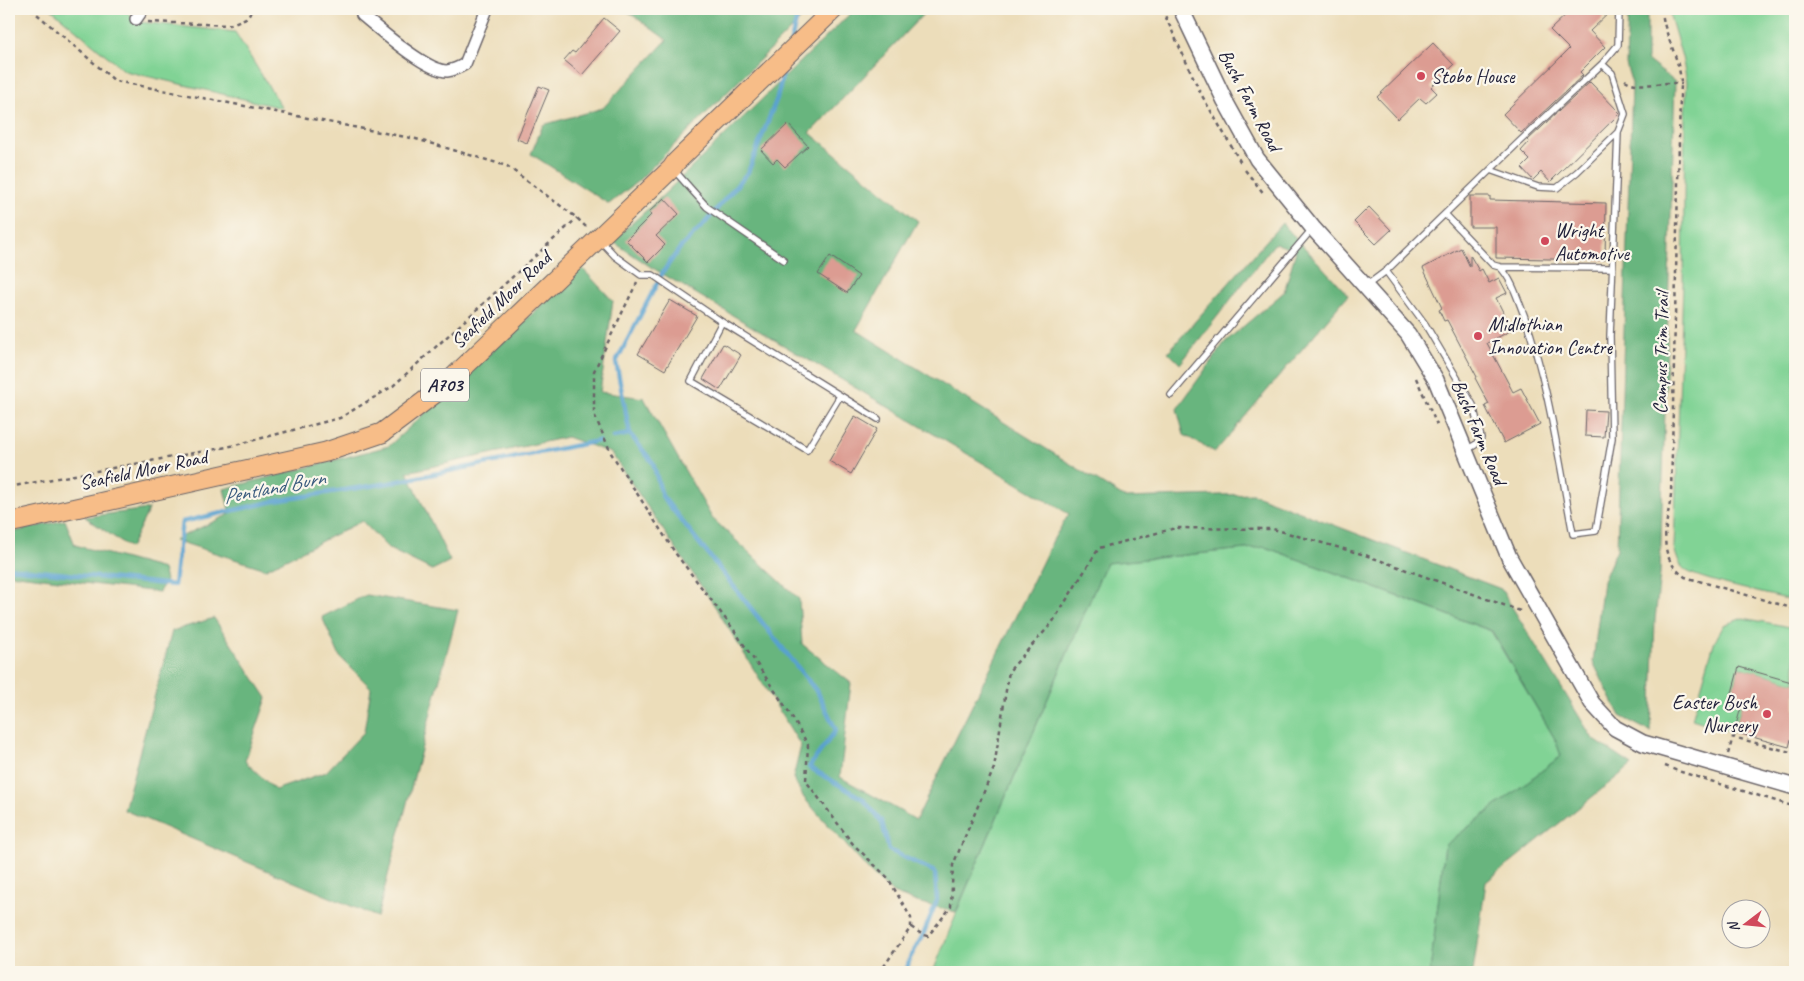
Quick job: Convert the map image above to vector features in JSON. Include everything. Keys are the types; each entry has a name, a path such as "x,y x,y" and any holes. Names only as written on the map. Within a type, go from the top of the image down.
{"main road":[{"name":"Seafield Moor Road","path":"9,523 326,452 382,433 442,388 672,168 834,9"}],"street":[{"path":"136,19 143,9"},
{"path":"364,9 362,15 422,61 436,69 447,71 454,70 465,64 487,9"},
{"name":"Bush Farm Road","path":"1181,9 1224,101 1257,159 1313,228 1408,334 1436,380 1509,557 1592,703 1615,728 1643,743 1795,787"}],"lane":[{"path":"1366,286 1386,271 1602,64 1618,45 1619,9"},
{"path":"1500,267 1519,300 1535,345 1573,534 1596,531 1612,438 1610,404 1612,268 1618,132 1625,114 1612,72 1602,64"},
{"path":"1490,170 1538,187 1557,188 1577,172 1618,132"},
{"path":"672,168 708,207 784,260"},
{"path":"1445,214 1493,266 1612,268"},
{"path":"1170,395 1313,228"},
{"path":"598,238 614,256 641,274 663,281 722,322 878,419"},
{"path":"1386,271 1426,324 1473,405 1481,438 1475,445 1466,450"},
{"path":"722,322 691,381 807,450 840,396"}],"path":[{"path":"31,9 115,81 416,140 507,166 577,218 598,238"},
{"path":"136,19 139,22 229,25 246,18 253,9"},
{"path":"1162,9 1205,102 1250,176 1268,197"},
{"name":"Campus Trim Trail","path":"1662,9 1663,18 1676,55 1682,84 1680,95 1671,495 1665,541 1668,556 1671,566 1685,578 1795,610"},
{"path":"1612,72 1632,84 1675,82 1682,84"},
{"path":"9,487 228,447 340,418 393,386 577,218"},
{"path":"641,274 594,371 594,414 612,454 676,554 734,630 791,715 808,745 806,782 853,844 888,878 911,918 911,927 880,972"},
{"path":"1415,375 1441,433"},
{"path":"911,927 928,936 951,907 953,865 994,768 1009,671 1052,623 1099,548 1176,528 1273,529 1365,555 1525,612 1520,605"},
{"path":"1725,767 1733,737 1794,753 1795,748"},
{"path":"1664,766 1789,805 1795,810"}],"green space":[{"path":"51,9 123,9 139,22 235,32 282,108 125,71"},
{"path":"629,9 811,9 638,181 609,204 531,154 543,125 603,108 667,40 627,11"},
{"path":"855,9 928,9 810,133 918,221 856,330 1125,498 1253,494 1501,589 1593,739 1632,765 1486,882 1473,972 1430,972 1445,845 1561,756 1555,739 1492,631 1265,547 1106,563 956,912 917,902 893,893 870,872 804,798 793,778 801,746 716,608 611,453 567,437 407,472 450,561 432,570 389,549 362,521 266,569 174,540 230,514 224,489 389,446 582,268 613,301 600,392 644,398 712,518 799,599 802,644 851,683 840,777 916,820 1053,540 1069,514 651,267 612,241 658,200"},
{"path":"1628,9 1647,9 1647,60 1675,82 1660,574 1655,620 1651,732 1620,716 1593,662 1603,581 1617,549 1632,84 1626,64"},
{"path":"1668,9 1795,9 1795,601 1703,578 1691,573 1680,564 1674,548 1683,284 1687,82"},
{"path":"1282,223 1348,295 1215,452 1184,435 1177,409 1225,342 1284,292 1296,251 1275,243 1180,364 1168,352"},
{"path":"149,509 130,548 85,517"},
{"path":"65,520 75,545 163,569 166,580 159,592 9,574 9,533"},
{"path":"1265,547 1491,631 1555,739 1561,756 1445,845 1430,972 933,972 962,899 1106,563"},
{"path":"366,595 458,610 377,917 124,810 172,631 214,618 267,698 245,761 275,790 326,772 364,732 371,688 340,657 322,617"},
{"path":"1743,618 1795,628 1795,683 1739,667 1730,700 1742,704 1734,732 1692,719 1714,643 1724,625"}],"building":[{"path":"1572,9 1613,9 1590,31 1605,47 1580,72 1583,75 1521,133 1503,114 1569,49 1550,30"},
{"path":"604,18 620,31 582,75 564,60 572,51 575,53"},
{"name":"Stobo House","path":"1433,43 1454,65 1431,87 1437,93 1426,103 1420,98 1398,119 1377,97"},
{"path":"1590,82 1620,113 1550,182 1541,172 1533,180 1522,168 1530,160 1521,151 1529,142 1528,140"},
{"path":"539,86 549,90 527,143 517,139"},
{"path":"788,124 808,146 785,167 777,159 773,163 761,150"},
{"path":"1470,196 1490,196 1490,200 1606,203 1605,260 1496,258 1496,227 1470,227"},
{"path":"664,198 679,214 656,236 665,245 648,262 626,240 651,215 649,212"},
{"path":"1369,207 1391,230 1376,244 1354,222"},
{"name":"Midlothian Innovation Centre","path":"1461,248 1470,267 1470,255 1479,271 1482,269 1489,283 1499,278 1507,293 1496,298 1512,330 1487,343 1513,392 1521,388 1540,424 1504,443 1485,406 1489,404 1475,378 1477,377 1447,320 1444,321 1439,310 1442,308 1423,268"},
{"path":"830,256 859,276 847,293 818,274"},
{"path":"670,300 697,316 665,370 638,354"},
{"path":"723,344 741,355 720,390 703,379"},
{"path":"1586,410 1606,411 1604,437 1585,436"},
{"path":"855,416 877,429 851,474 829,461"},
{"name":"Easter Bush Nursery","path":"1739,667 1795,683 1795,725 1789,747 1734,732 1742,704 1730,700"}],"waterway":[{"path":"791,41 799,9"},
{"path":"785,65 777,98 748,172 705,223 680,248 663,272 616,362 630,434 653,463 662,496 818,693 836,730 809,767 863,799 882,822 889,850 935,872 937,900 923,935 910,958 906,972"},
{"name":"Pentland Burn","path":"613,437 630,434"},
{"name":"Pentland Burn","path":"9,568 174,585 182,522 275,501 389,483 598,441"}],"place":[{"name":"Stobo House","path":"1421,76"},
{"name":"Wright Automotive","path":"1545,241"},
{"name":"Midlothian Innovation Centre","path":"1478,336"},
{"name":"Easter Bush Nursery","path":"1767,714"}]}
